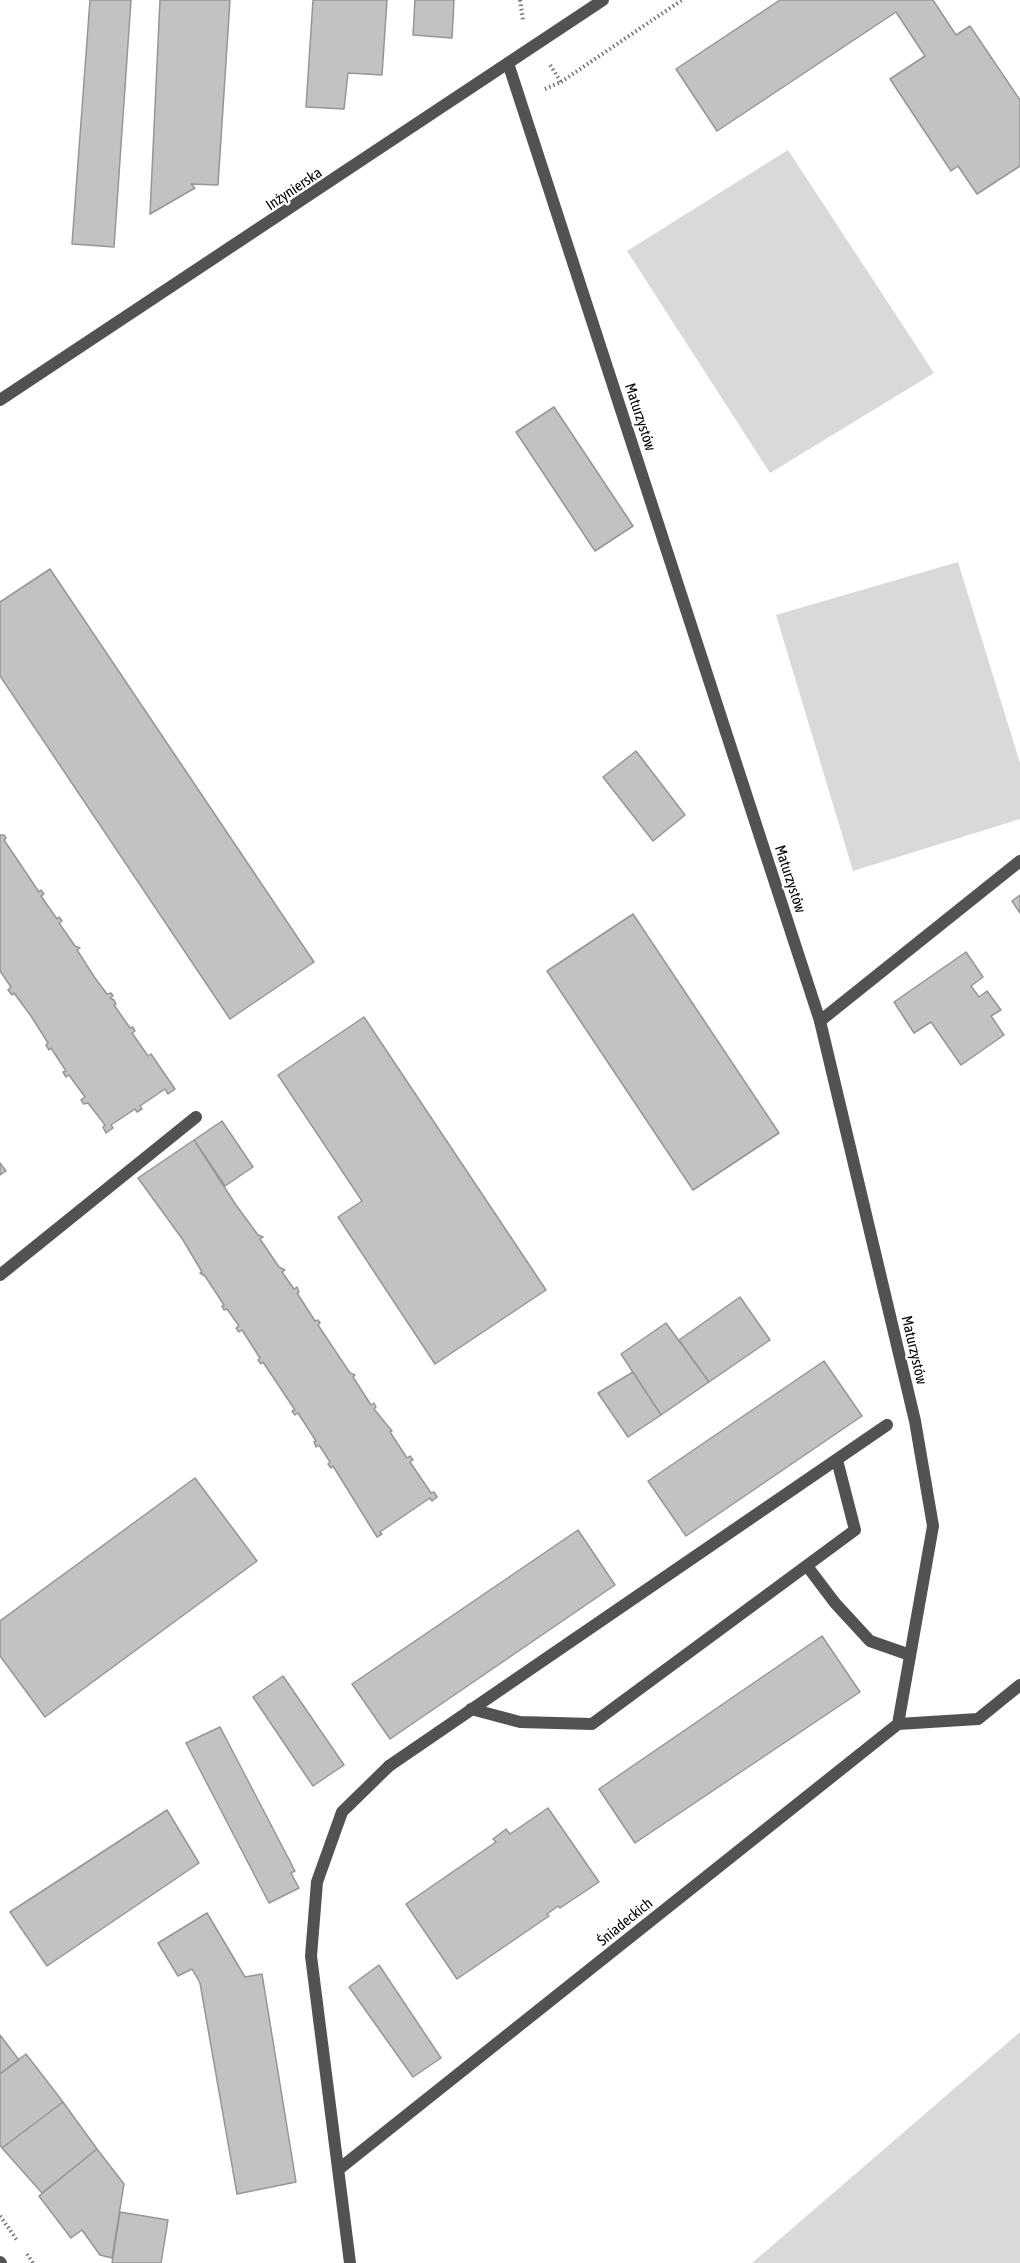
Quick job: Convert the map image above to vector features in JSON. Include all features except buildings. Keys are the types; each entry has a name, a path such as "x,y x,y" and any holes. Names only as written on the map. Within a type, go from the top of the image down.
{"street":[{"name":"Inżynierska","path":"0,400 603,0"},
{"name":"Maturzystów","path":"508,63 820,1021 915,1421 933,1526 898,1724"},
{"path":"820,1021 1020,861"},
{"path":"0,1275 196,1117"},
{"path":"350,2263 311,1956 317,1882 342,1812 389,1766 887,1425"},
{"path":"471,1709 520,1722 592,1724 855,1530 837,1460"},
{"path":"807,1566 835,1603 870,1641 910,1655"},
{"path":"898,1724 978,1719 1020,1685"},
{"name":"Śniadeckich","path":"339,2169 898,1724"}],"path":[{"path":"561,82 682,0"}],"shaded area":[{"path":"788,150 934,373 770,473 627,251"},
{"path":"958,562 1020,763 1020,819 853,871 776,615"},
{"path":"1020,2032 1020,2263 752,2263"}]}
